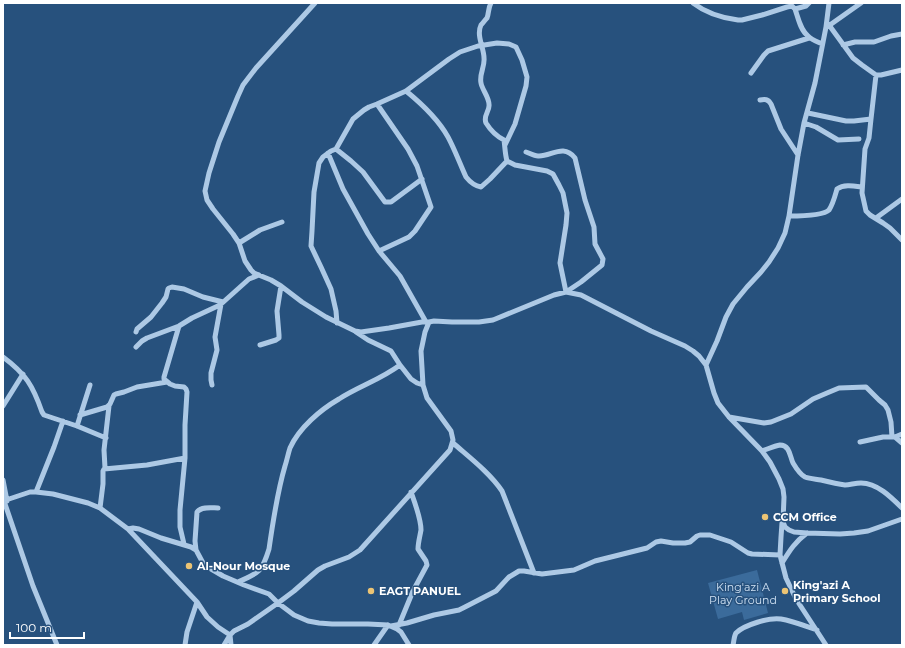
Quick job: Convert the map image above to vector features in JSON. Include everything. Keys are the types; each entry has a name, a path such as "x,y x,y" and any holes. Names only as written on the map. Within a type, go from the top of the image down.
{"street":[{"path":"315,3 256,68 244,85 222,136 209,173 205,191 207,200 239,243 245,262 254,273 271,280 326,317 355,331 368,340 391,352 411,379 423,385"},
{"path":"491,3 487,18 481,25 480,29 484,60 480,78 489,105 485,115 486,122 497,136 504,140 505,156 507,161 515,165 547,171 552,174 559,184 565,201 566,213 566,225 560,263 566,292"},
{"path":"693,3 700,9 709,13 738,20 762,15 787,6 792,6 795,9 805,34 809,38 822,44"},
{"path":"795,9 806,6 809,3"},
{"path":"706,365 733,304 762,272 778,248 785,233 804,124 808,113 827,26 829,3"},
{"path":"827,26 852,6 861,3"},
{"path":"827,26 853,58 876,75 902,70"},
{"path":"843,45 855,42 874,42 890,36 902,34"},
{"path":"751,73 768,51 809,38"},
{"path":"337,323 331,289 311,246 316,178 319,163 323,157 336,149 353,119 369,106 406,91 455,55 481,46 497,43 509,44 516,47 520,55 526,73 527,82 519,113 505,145"},
{"path":"876,75 869,138 865,149 862,186 864,202 866,211 890,228 902,240"},
{"path":"406,91 421,103 444,129 469,181 481,187 507,161"},
{"path":"760,100 765,99 772,104 785,137 798,156"},
{"path":"377,104 408,149 417,166 431,205 431,210 409,237 379,250"},
{"path":"808,113 846,121 870,119"},
{"path":"804,124 816,127 838,140 859,139"},
{"path":"336,149 363,172 385,202 392,202 422,179"},
{"path":"355,331 369,331 434,321 466,322 493,320 554,295 566,292 602,265 603,259 595,244 594,227 585,200 575,158 572,154 563,151 538,156 526,152"},
{"path":"224,645 234,631 248,624 294,592 318,570 325,566 344,560 360,550 450,450 453,443 453,435 451,431 427,398 423,385 421,351 428,322 400,276 368,234 350,201 328,153"},
{"path":"789,216 827,212 830,209 837,189 843,186 862,186"},
{"path":"876,218 902,199"},
{"path":"239,243 260,230 282,222"},
{"path":"136,347 147,338 179,326 222,303 249,279 259,274"},
{"path":"260,345 279,338 277,310 281,286"},
{"path":"136,332 137,329 151,317 162,303 169,288 184,289 222,303"},
{"path":"566,292 581,294 651,331 685,346 700,356 706,365 718,403 729,417 762,451 779,479 784,496 783,522 780,537 780,555 786,578 796,599 826,645"},
{"path":"212,385 211,373 216,350 215,337 222,303"},
{"path":"179,326 164,379 175,386 184,387 187,392 185,458 180,510 180,528 184,544"},
{"path":"3,357 23,374 35,393 43,414 106,438"},
{"path":"238,582 257,573 266,557 269,549 279,485 290,448 295,439 312,418 325,408 350,392 389,373 400,365"},
{"path":"3,406 23,374"},
{"path":"100,508 103,471 105,468 104,457 109,406 114,395 137,387 167,382"},
{"path":"77,426 90,385"},
{"path":"729,417 764,423 771,422 790,414 813,399 839,388 866,387 885,405 888,410 893,437 902,443"},
{"path":"80,415 109,406"},
{"path":"36,492 63,422"},
{"path":"860,442 876,438 893,437 902,434"},
{"path":"453,443 470,457 502,491 534,573"},
{"path":"762,451 781,445 784,446 790,452 791,460 796,468 806,477 838,484 867,484 883,490 902,508"},
{"path":"105,468 147,464 185,458"},
{"path":"3,480 5,501 33,586 57,645"},
{"path":"5,501 36,492 53,494 88,503 100,508 128,529 196,602 208,617 218,627 230,635"},
{"path":"399,624 413,591 428,565 418,550 421,531 411,492"},
{"path":"218,508 202,508 197,512 195,541 196,550 206,566 223,576 269,594 294,615 308,621 319,623 390,626 407,623 434,615 459,610 496,591 509,576 519,571 524,570 542,574 574,570 595,561 647,548 656,542 664,541 685,544 697,536 704,534 732,542 748,553 780,555"},
{"path":"783,522 785,527 794,532 840,534 868,531 902,519"},
{"path":"128,529 139,528 161,538 190,546 196,550"},
{"path":"782,563 798,540 807,533"},
{"path":"185,645 187,632 196,602"},
{"path":"733,645 734,637 737,633 760,621 769,619 780,619 817,630"},
{"path":"374,645 390,626"},
{"path":"390,626 401,632 409,645"},
{"path":"230,635 231,645"}],"green space":[{"name":"King'azi A Play Ground","path":"757,570 768,613 744,620 742,612 718,619 708,583"}],"place":[{"name":"CCM Office","path":"765,517"},
{"name":"Al-Nour Mosque","path":"189,566"},
{"name":"EAGT PANUEL","path":"371,591"},
{"name":"King'azi A Primary School","path":"785,591"}]}
